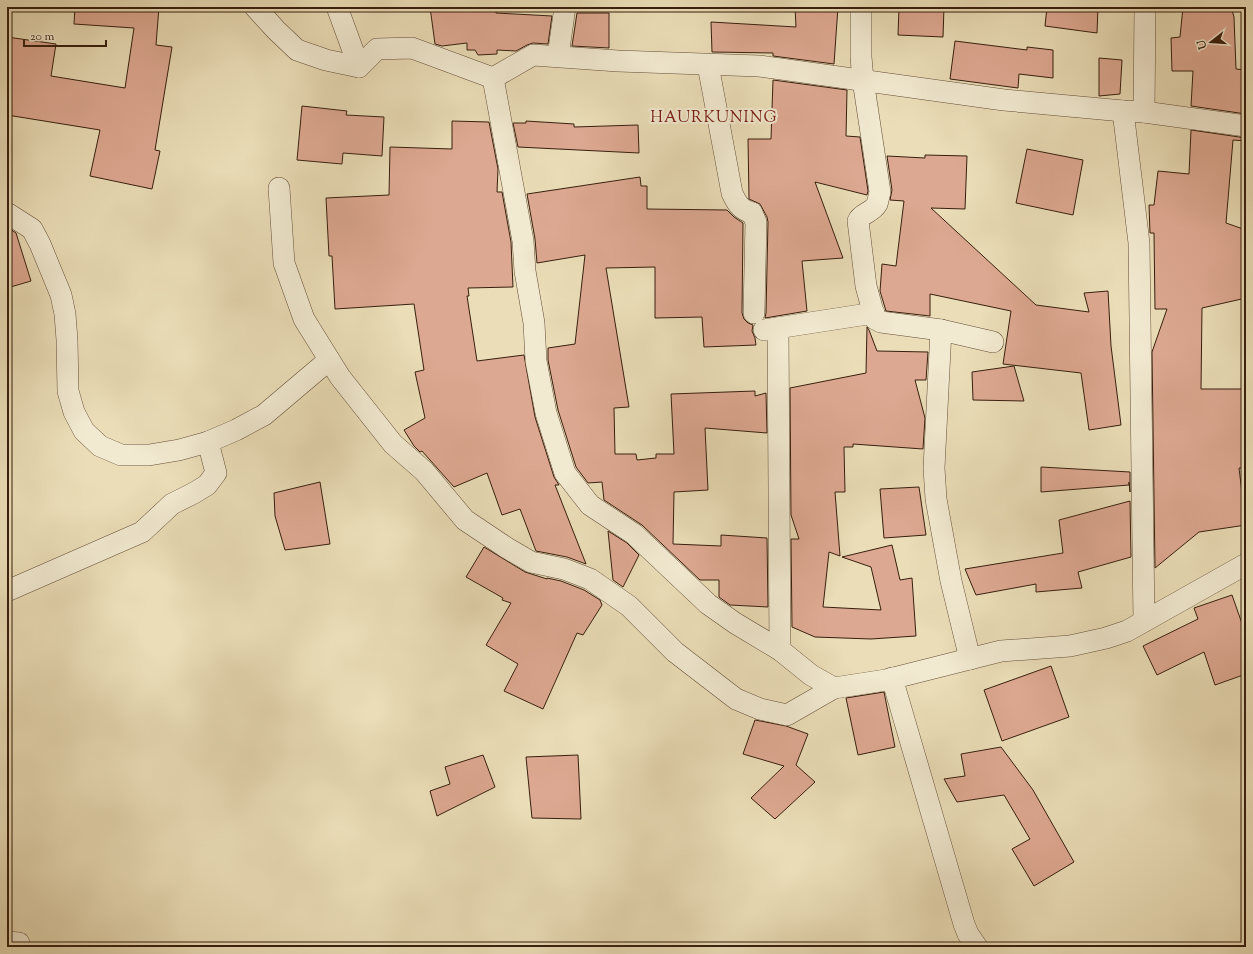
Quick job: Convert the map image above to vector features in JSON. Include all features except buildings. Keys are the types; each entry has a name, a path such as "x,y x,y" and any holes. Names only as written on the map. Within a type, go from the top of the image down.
{"street":[{"path":"255,7 297,50 326,60 359,67"},
{"path":"337,7 359,67"},
{"path":"558,56 565,7"},
{"path":"861,7 861,57 863,80 880,192 877,204 858,221 866,286 875,319 881,322 941,330 993,342"},
{"path":"1144,112 1145,7"},
{"path":"359,67 377,49 412,48 493,78"},
{"path":"493,78 533,55 708,65 759,66 1004,100 1123,112 1144,112 1246,126"},
{"path":"708,65 732,193 737,204 752,214 756,222 754,313"},
{"path":"493,78 523,241 525,271 534,323 536,362 546,413 565,473 590,505 634,534 708,604 734,623 780,650 811,675 834,688"},
{"path":"1123,112 1139,243 1144,621"},
{"path":"278,188 284,263 304,320 340,377 393,444 424,471 465,520 531,562 564,569 590,579 629,606 675,652 736,699 760,709 787,715 834,688 892,678 1001,652 1070,646 1099,640 1127,631 1246,564"},
{"path":"7,213 32,229 40,244 60,295 65,314 68,391 74,412 84,431 100,446 121,455 149,455 178,450 208,442 236,430 264,415 329,360"},
{"path":"780,650 771,329 874,313"},
{"path":"941,330 934,468 936,498 951,581 970,659"},
{"path":"9,591 142,532 172,504 207,485 216,473 208,442"},
{"path":"892,678 964,924 976,947"}],"district":[{"name":"HAURKUNING","path":"714,116"}]}
